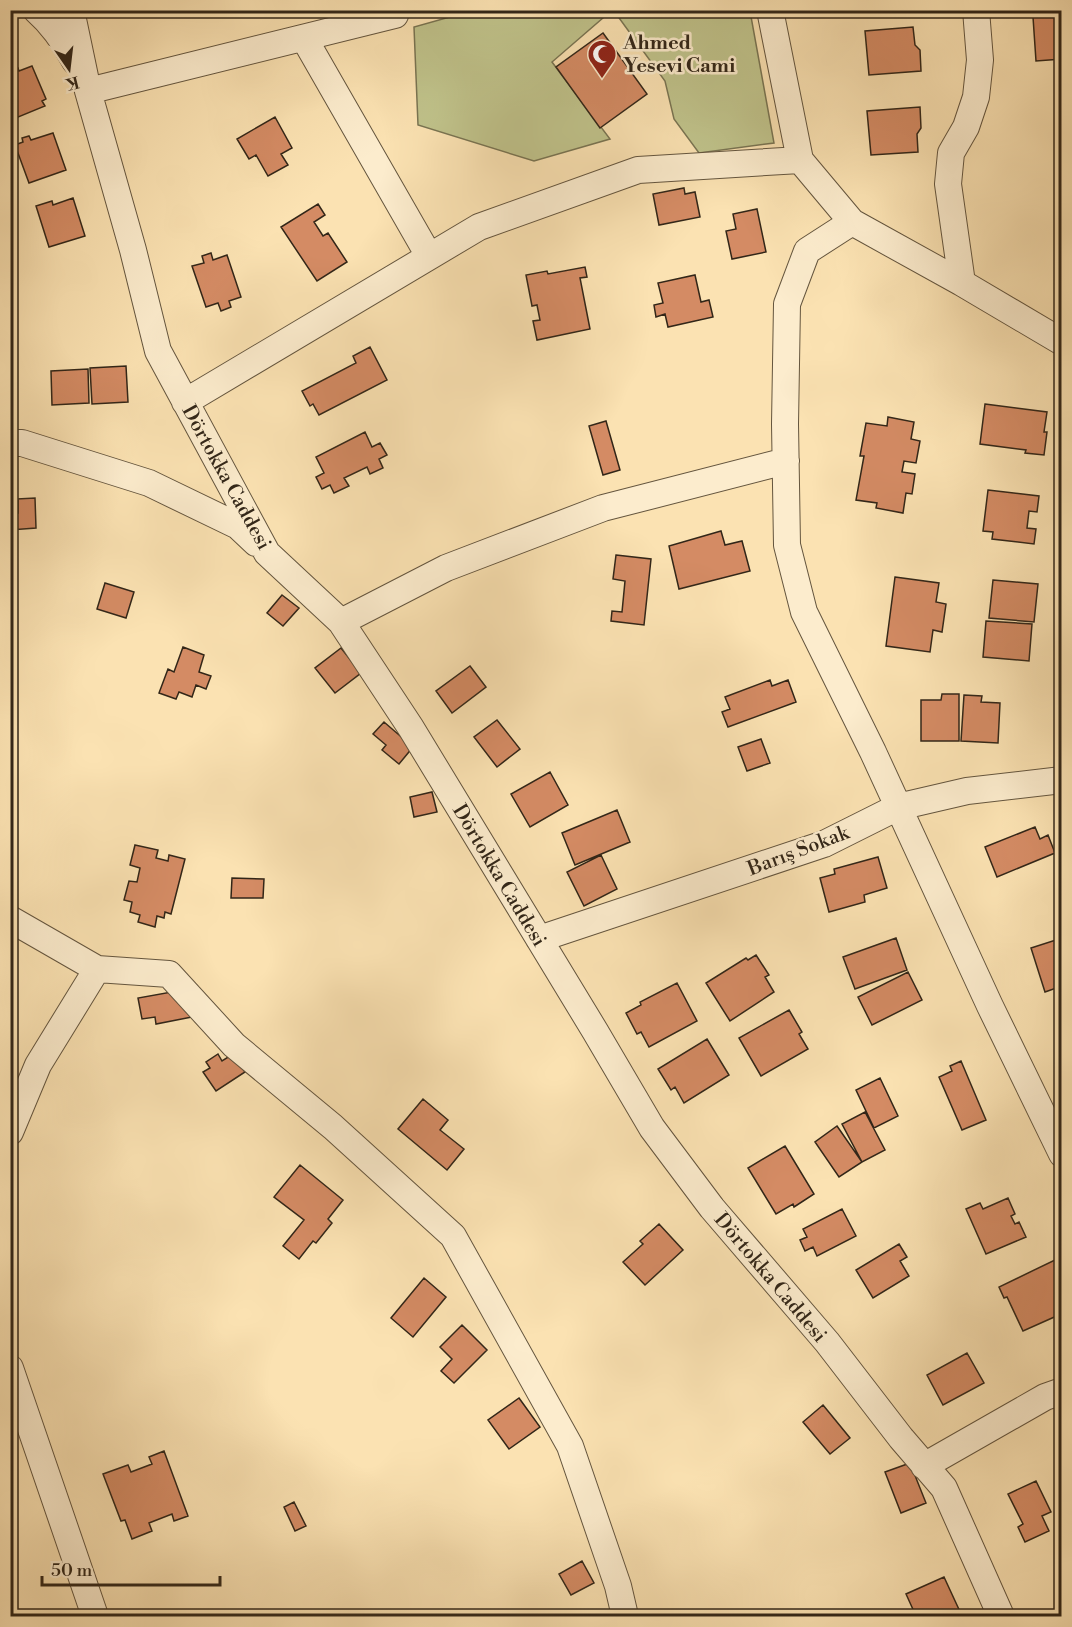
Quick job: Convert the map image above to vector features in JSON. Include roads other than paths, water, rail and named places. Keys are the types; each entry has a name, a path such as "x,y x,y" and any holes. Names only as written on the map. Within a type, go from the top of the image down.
{"street":[{"name":"Dörtokka Caddesi","path":"36,10 64,41 88,91"},
{"name":"Dörtokka Caddesi","path":"71,10 88,91 133,250 158,351 267,553 341,622 411,728 652,1128 712,1208 827,1342 924,1466 944,1488 1001,1617"},
{"path":"770,10 800,160 852,222 1062,342"},
{"path":"962,283 948,184 951,153 966,127 976,97 980,60 976,10"},
{"path":"88,91 304,39 400,12"},
{"path":"304,39 429,256"},
{"path":"185,402 479,227 638,170 800,160"},
{"path":"852,222 807,251 787,304 787,545 804,612 1062,1154"},
{"path":"10,443 22,443 149,483 238,526 267,553"},
{"path":"341,622 446,568 603,507 786,461"},
{"name":"Barış Sokak","path":"539,939 824,844 898,807 966,791 1061,779"},
{"path":"10,919 97,969 168,974 234,1045 333,1127 453,1236 570,1446 618,1586 625,1617"},
{"path":"10,1132 38,1065 97,969"},
{"path":"10,1368 95,1617"},
{"path":"924,1466 1045,1397 1062,1391"}],"place":[{"name":"Ahmed Yesevi Cami","path":"602,80"}]}
